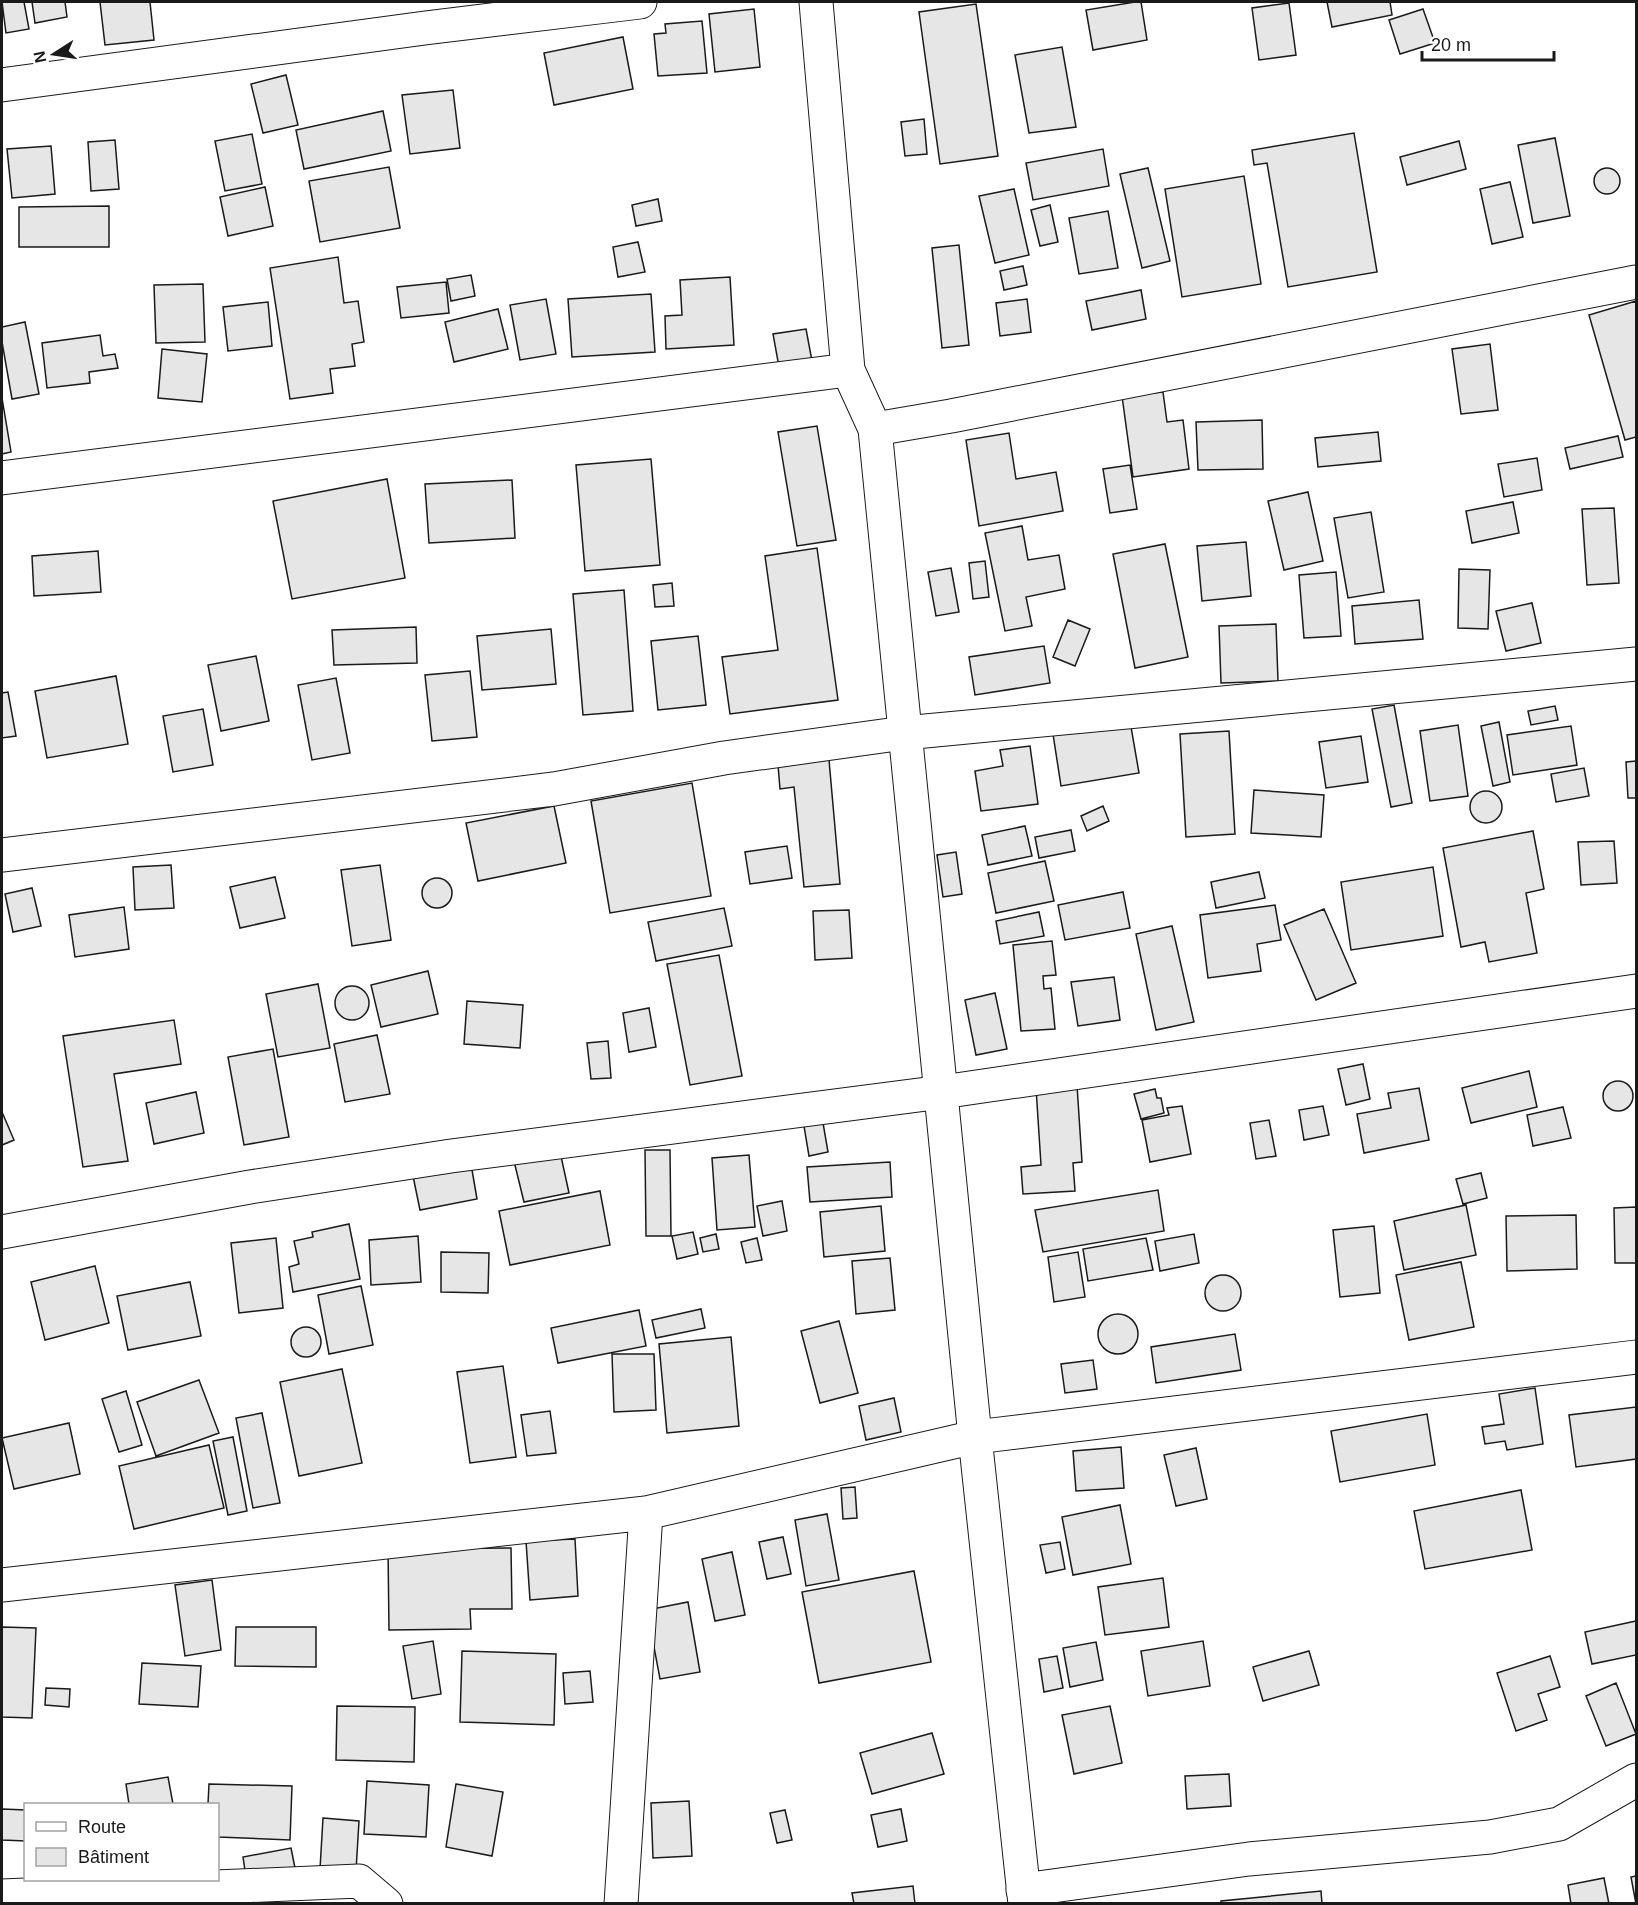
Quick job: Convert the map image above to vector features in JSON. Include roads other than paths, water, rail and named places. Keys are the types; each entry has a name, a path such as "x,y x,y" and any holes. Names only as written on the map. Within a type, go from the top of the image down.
{"street":[{"path":"2,85 425,28 640,2"},
{"path":"816,2 848,370 875,429 975,1437 1024,1897 1249,1859 1490,1837 1559,1824 1636,1780"},
{"path":"875,429 1636,282"},
{"path":"2,478 848,370"},
{"path":"2,855 554,789 724,758 904,733 1636,664"},
{"path":"2,1232 250,1187 451,1156 942,1092 1636,992"},
{"path":"2,1585 646,1513 975,1437 1636,1357"},
{"path":"621,1904 646,1513"},
{"path":"2,1896 359,1881 386,1904"}]}
